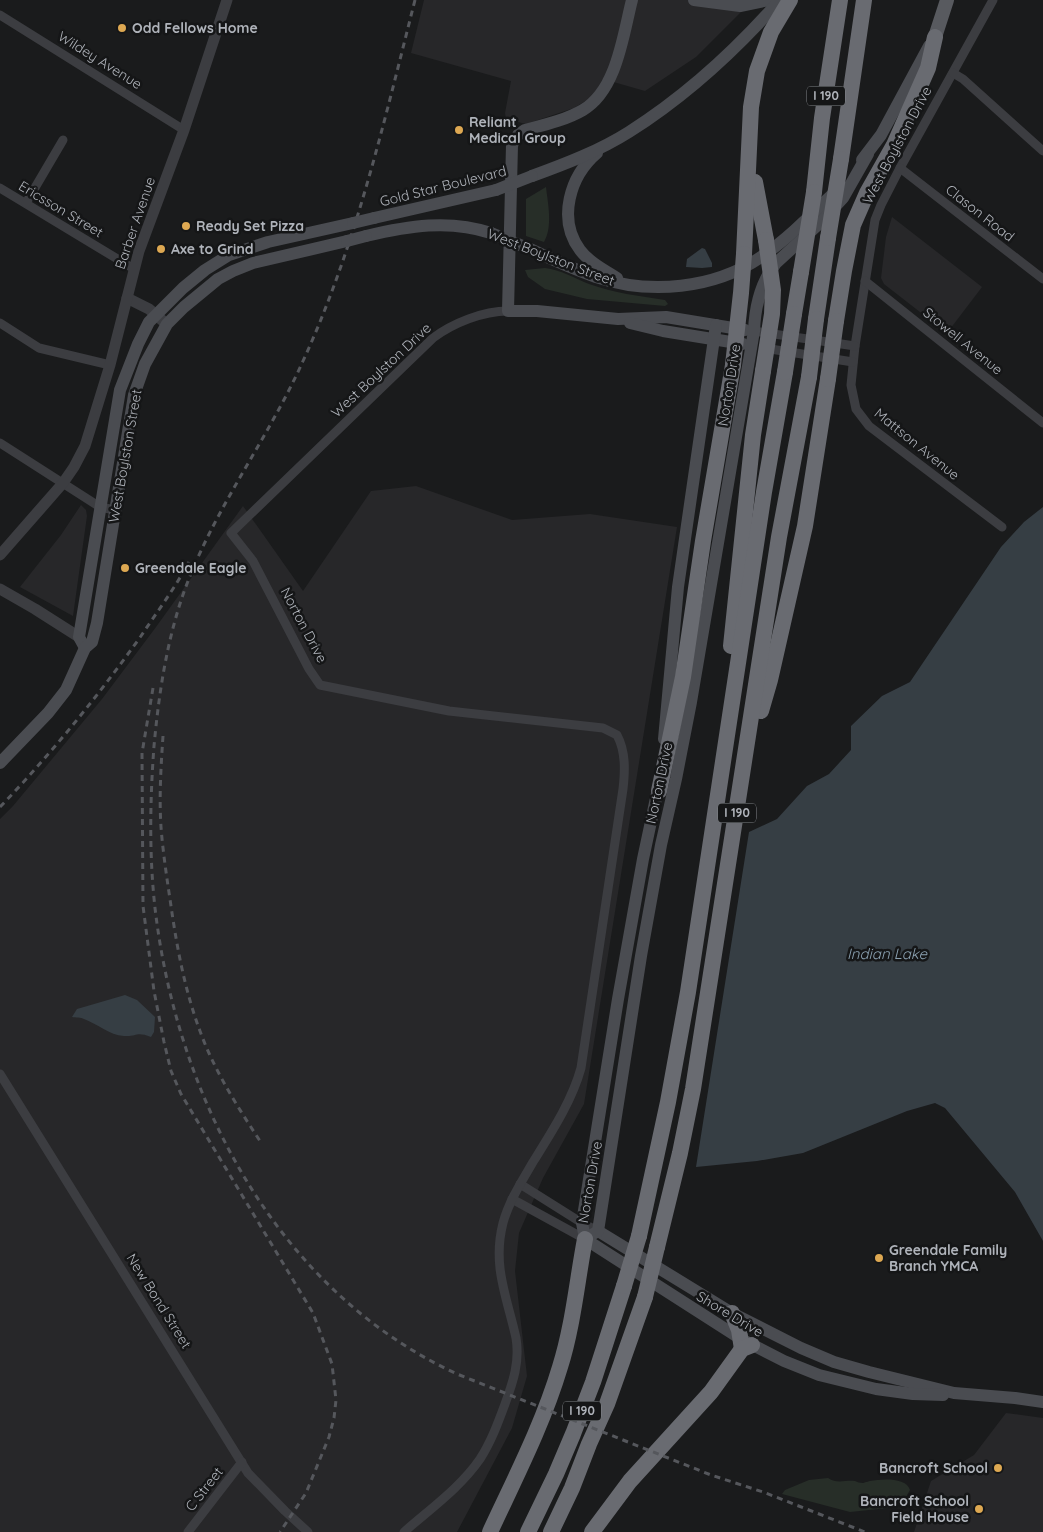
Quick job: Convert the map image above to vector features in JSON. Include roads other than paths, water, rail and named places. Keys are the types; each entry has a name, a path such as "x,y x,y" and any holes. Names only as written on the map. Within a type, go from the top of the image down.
{"highway":[{"path":"658,791 683,677 703,542 733,365 744,254 751,107 757,71 771,32 790,0"},
{"name":"I 190","path":"528,1532 573,1434 593,1382 624,1286 639,1236 670,1090 688,992 764,492 814,192 822,118 840,0"},
{"name":"I 190","path":"551,1532 572,1488 611,1394 645,1297 691,1104 779,537 809,377 864,0"},
{"path":"744,771 770,680 805,526 846,256 853,225 867,193 894,145 928,68 935,37"},
{"path":"721,773 728,674 746,497 753,435 772,314 773,290 766,240 756,192 751,107"},
{"path":"490,1532 539,1425 559,1369 566,1343 588,1231"},
{"path":"592,1532 596,1524 630,1481 711,1392 745,1344 732,1313"}],"main road":[{"path":"508,311 512,145 518,135 525,130 580,111 593,102 602,92 614,71 632,0"},
{"path":"699,1 740,6 769,0"},
{"name":"Gold Star Boulevard","path":"352,223 496,190 569,163 628,133 694,86 780,0"},
{"name":"West Boylston Street","path":"0,763 48,713 66,690 85,648 92,642 97,623 135,389 145,364 167,324 214,283 233,271 268,258 398,228 430,225 469,227 491,233 597,277 628,285 683,286 698,284 728,275 761,257 786,238 838,189 868,154 935,37 947,0"},
{"path":"611,141 588,162 577,178 570,198 568,220 573,236 581,251 598,266 628,285"},
{"name":"Norton Drive","path":"588,1231 661,845 691,702 754,331 757,298 776,263 821,222 843,198 868,154"},
{"name":"West Boylston Street","path":"79,637 120,390 143,333 155,314 212,264 229,255 268,242 352,223"},
{"name":"West Boylston Drive","path":"508,311 537,311 618,320 663,331 751,346"},
{"name":"West Boylston Drive","path":"618,320 666,317 754,331"},
{"name":"Norton Drive","path":"588,1231 618,999 643,859 658,791 678,587 716,325"},
{"path":"79,637 85,648"},
{"name":"Shore Drive","path":"588,1231 732,1313 801,1348 834,1362 954,1393 1043,1402"},
{"name":"Shore Drive","path":"588,1231 745,1344 800,1368 858,1385 913,1394 940,1395 954,1393"}],"street":[{"name":"Barber Avenue","path":"0,555 63,483 85,446 110,365 139,251 184,130 227,0"},
{"name":"West Boylston Drive","path":"751,346 853,362 875,220 900,168 993,0"},
{"name":"Wildey Avenue","path":"0,15 184,130"},
{"path":"953,73 963,79 1043,150"},
{"path":"26,203 63,140"},
{"name":"Clason Road","path":"900,168 1043,279"},
{"name":"Ericsson Street","path":"0,188 134,269"},
{"name":"Stowell Avenue","path":"865,281 1043,423"},
{"path":"127,298 149,309 167,324"},
{"name":"West Boylston Drive","path":"231,534 433,338 472,318 499,311 508,311"},
{"path":"0,323 39,348 110,365"},
{"name":"West Boylston Drive","path":"754,331 855,346"},
{"name":"Mattson Avenue","path":"853,362 851,385 854,401 856,409 866,422 1002,527"},
{"path":"0,443 100,507 115,510"},
{"name":"Norton Drive","path":"231,534 252,561 309,669 320,685 449,711 602,728 617,735 624,759 623,789 580,1068 573,1091 512,1199 504,1221 500,1252 502,1287 517,1346 516,1372 494,1433 480,1458 455,1488 404,1532"},
{"path":"0,589 36,608 79,637"},
{"name":"New Bond Street","path":"0,1074 248,1473 285,1512 308,1532"},
{"name":"Shore Drive","path":"520,1184 588,1231"},
{"name":"Shore Drive","path":"512,1199 588,1231"},
{"name":"C Street","path":"188,1532 242,1462"}],"water":[{"path":"702,248 705,249 712,267 686,267 687,259"},
{"name":"Indian Lake","path":"1043,507 1043,1241 1015,1192 945,1108 935,1103 907,1111 803,1153 757,1161 696,1167 749,832 777,819 807,786 829,774 851,750 851,726 882,696 910,682 1001,547 1024,522"},
{"path":"125,995 137,1000 155,1017 154,1032 151,1037 142,1034 119,1035 108,1032 83,1018 72,1017 77,1009"}],"railway":[{"path":"415,0 392,92 354,228 322,317 287,393 201,550 187,583 168,649 154,746 151,847 155,908 167,979 186,1049 213,1117 247,1181 288,1240 337,1293 393,1338 457,1374 711,1475 763,1492 865,1532"},
{"path":"0,807 56,745 108,681 160,609 189,562"},
{"path":"153,688 142,753 143,906 154,991 171,1071 181,1094 313,1313 332,1364 336,1400 329,1437 306,1493 280,1532"},
{"path":"163,736 160,792 162,837 173,922 186,985 200,1031 212,1060 260,1141"}],"place":[{"name":"Odd Fellows Home","path":"122,28"},
{"name":"Reliant Medical Group","path":"459,130"},
{"name":"Ready Set Pizza","path":"186,226"},
{"name":"Axe to Grind","path":"161,249"},
{"name":"Greendale Eagle","path":"125,568"},
{"name":"Greendale Family Branch YMCA","path":"879,1258"},
{"name":"Bancroft School","path":"998,1468"},
{"name":"Bancroft School Field House","path":"979,1509"}]}
